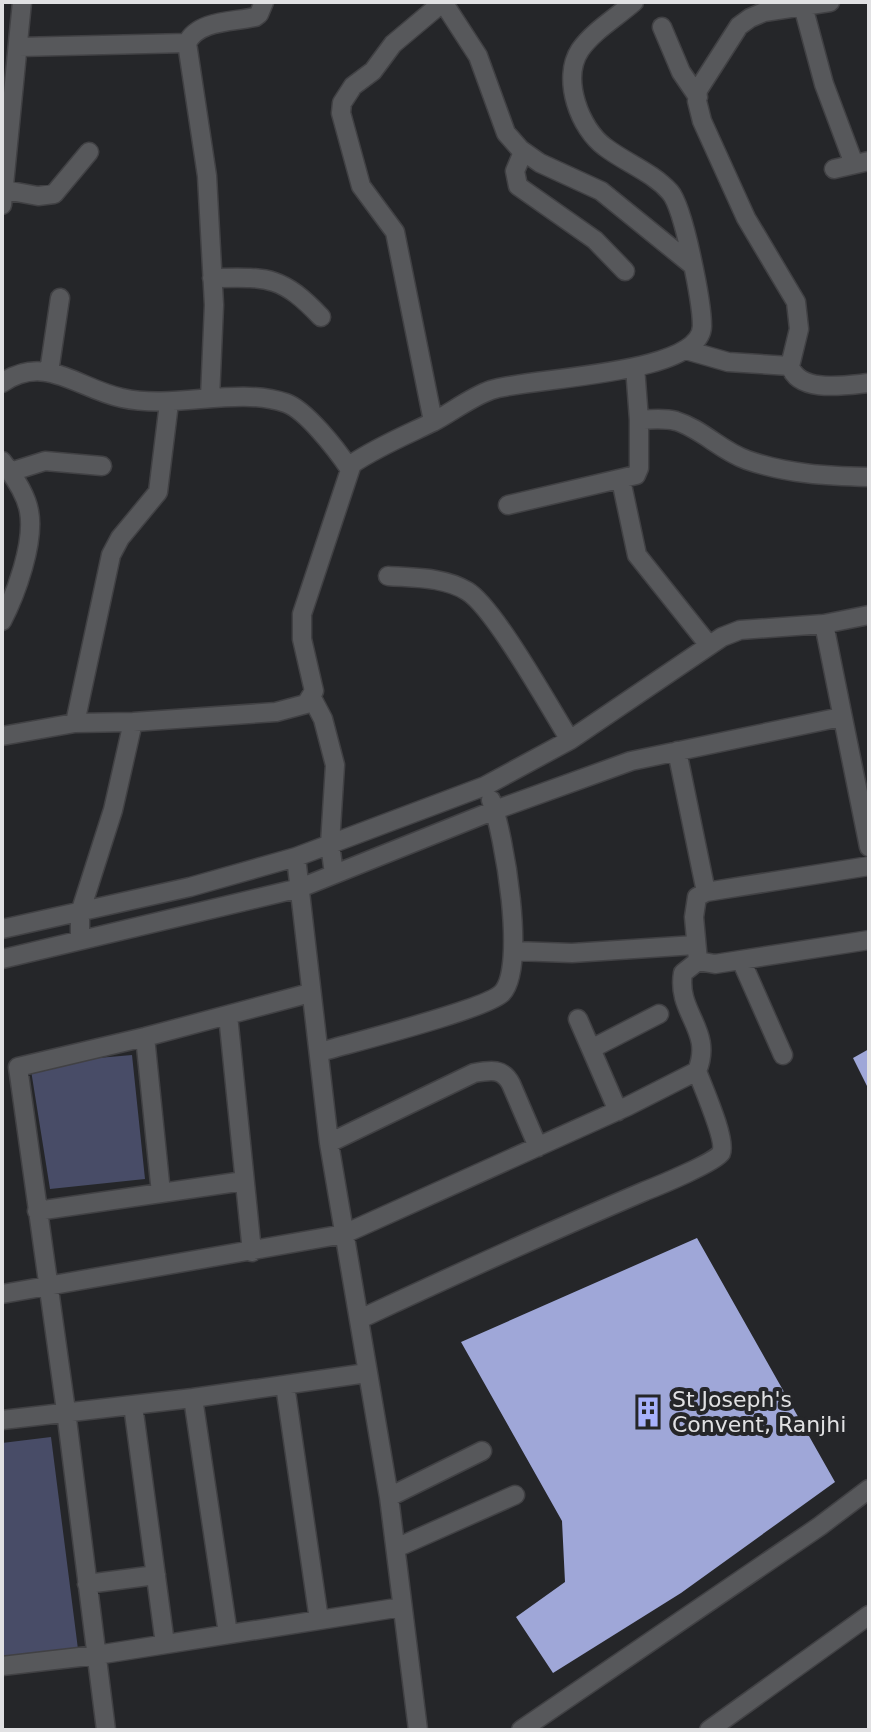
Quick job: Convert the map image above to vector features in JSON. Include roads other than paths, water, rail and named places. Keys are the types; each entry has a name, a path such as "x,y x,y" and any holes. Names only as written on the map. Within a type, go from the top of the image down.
{"street":[{"path":"22,2 19,47 9,80 3,198 54,194 89,152"},
{"path":"210,398 214,305 207,176 187,43 192,34 205,27 255,17 264,2"},
{"path":"433,421 399,246 388,220 367,196 355,172 344,124 344,99 353,86 373,71 393,44 443,2 484,67 506,133 523,152 601,191 691,264"},
{"path":"334,874 330,844 335,765 323,719 312,698 313,680 302,639 302,614 341,501 349,468 358,459 491,390 642,365 686,350 697,341 702,322 682,216 670,192 650,175 594,139 577,109 572,74 579,51 634,2"},
{"path":"830,2 762,7 739,26 702,81 698,97 702,121 746,218 796,302 799,329 790,366 794,376 814,384 833,386 869,383"},
{"path":"803,6 824,84 862,163 834,169"},
{"path":"662,27 681,72 698,97"},
{"path":"19,47 187,43"},
{"path":"523,152 515,171 518,186 595,240 625,271"},
{"path":"212,278 246,277 279,282 299,294 321,317"},
{"path":"49,372 60,298"},
{"path":"686,350 728,362 790,366"},
{"path":"508,505 636,475 639,468 642,365"},
{"path":"2,383 31,370 49,372 105,394 169,403 210,398 256,398 289,404 301,412 349,468"},
{"path":"75,723 111,555 120,538 158,492 169,403"},
{"path":"639,420 680,422 726,452 785,471 814,476 869,477"},
{"path":"2,621 16,589 30,532 27,504 6,466 45,461 102,466"},
{"path":"621,480 635,549 708,644"},
{"path":"388,576 442,581 470,593 496,624 570,740"},
{"path":"2,929 190,887 296,857 485,786 570,740 708,644 740,630 824,624 869,615"},
{"path":"824,624 869,847"},
{"path":"2,736 75,723 276,712 298,708 312,698"},
{"path":"2,959 300,888 495,810 631,761 841,717"},
{"path":"80,940 80,913 113,810 133,722"},
{"path":"677,751 706,892"},
{"path":"320,1052 474,1007 493,999 507,985 514,951 509,889 495,810 485,786"},
{"path":"296,857 329,1143 389,1497 418,1730"},
{"path":"2,1294 344,1234 618,1111 697,1071 702,1059 702,1041 682,986 683,973 696,953 697,897 706,892 869,866"},
{"path":"514,951 696,953 715,964 869,940"},
{"path":"741,960 783,1055"},
{"path":"106,1730 37,1211 10,1069 310,993"},
{"path":"591,1049 659,1014"},
{"path":"228,1015 252,1252"},
{"path":"578,1019 618,1111"},
{"path":"145,1037 161,1193"},
{"path":"329,1143 474,1073 497,1071 506,1075 511,1084 538,1147"},
{"path":"360,1319 517,1245 672,1180 717,1157 723,1146 697,1071"},
{"path":"37,1211 244,1181"},
{"path":"2,1420 193,1398 367,1373"},
{"path":"285,1385 319,1620"},
{"path":"193,1398 228,1634"},
{"path":"133,1405 165,1644"},
{"path":"389,1497 482,1451"},
{"path":"521,1730 820,1526 869,1489"},
{"path":"396,1548 515,1495"},
{"path":"87,1584 156,1575"},
{"path":"2,1666 97,1655 402,1607"},
{"path":"709,1730 869,1615"}],"place":[{"name":"St Joseph's Convent, Ranjhi","path":"648,1412"}]}
